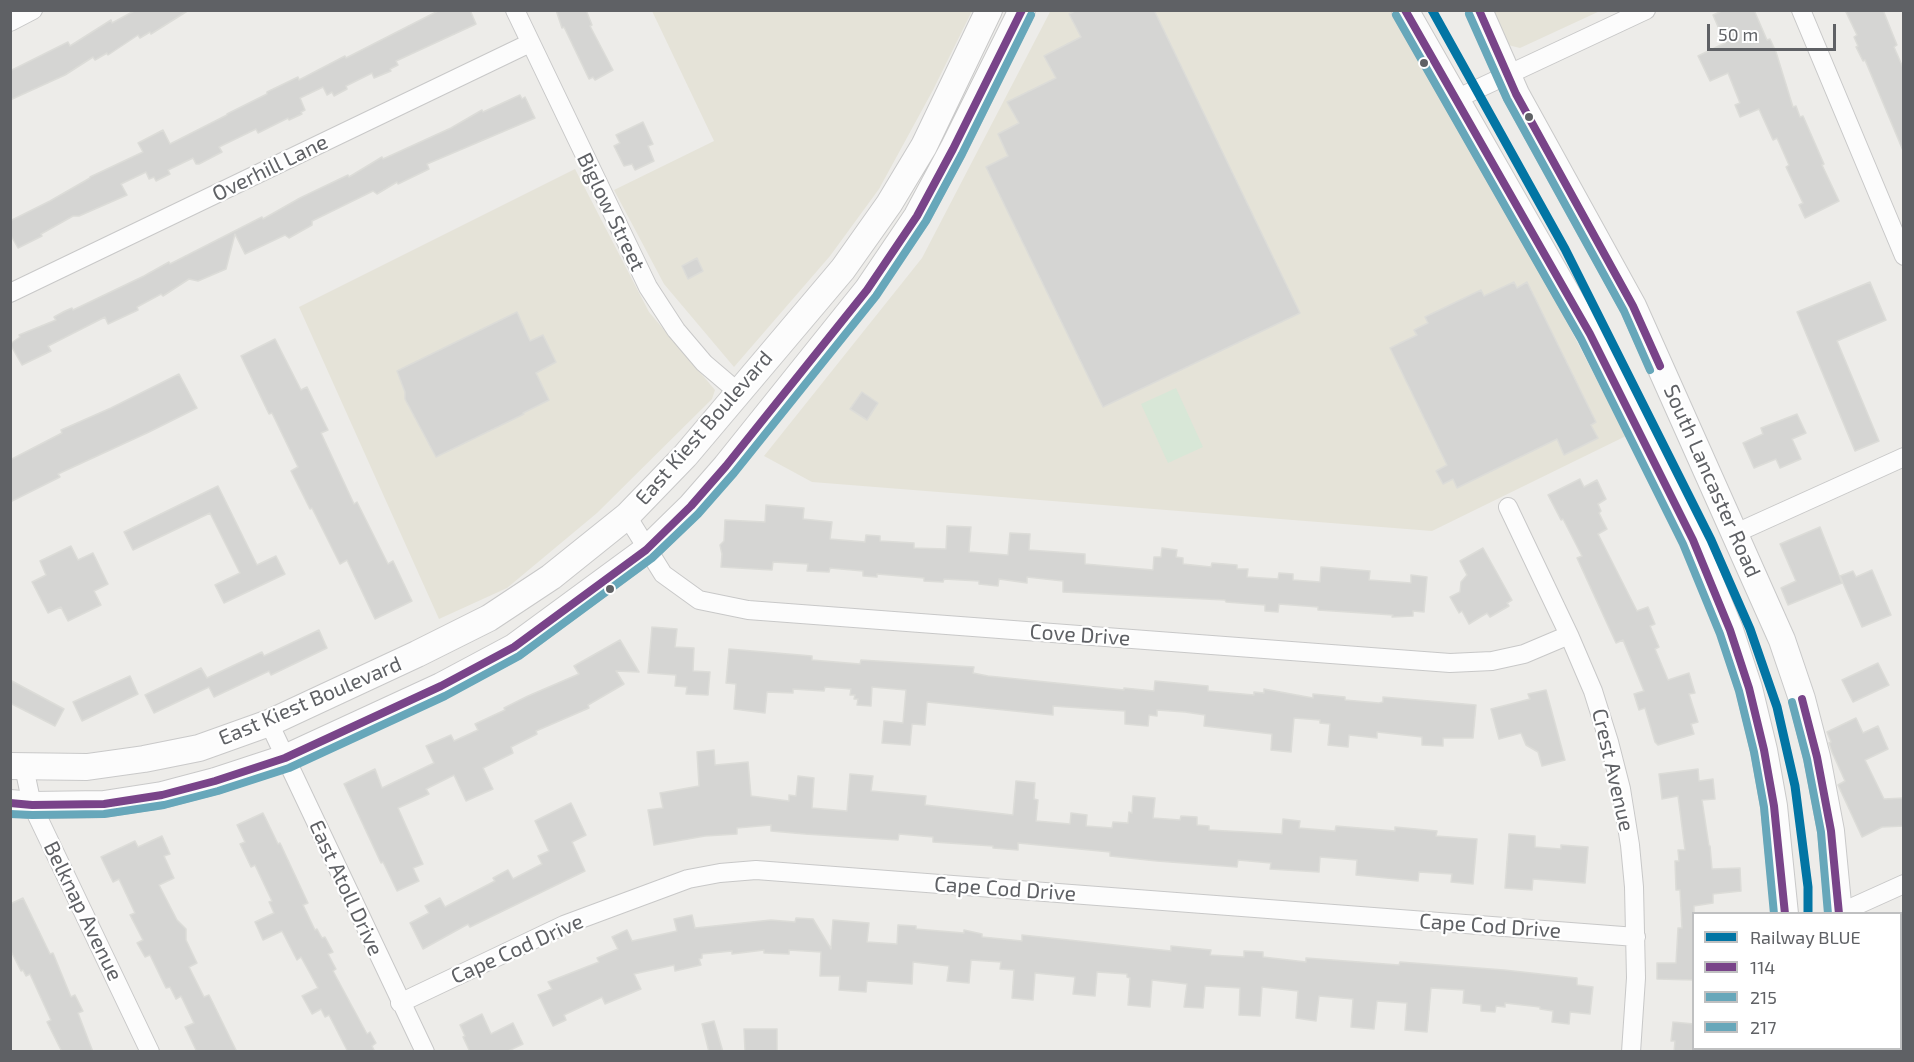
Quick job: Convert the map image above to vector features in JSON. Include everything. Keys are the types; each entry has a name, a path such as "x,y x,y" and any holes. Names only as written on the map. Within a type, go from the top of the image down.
{"main road":[{"name":"East Kiest Boulevard","path":"17,767 87,766 144,759 199,748 269,723 407,659 489,618 551,577 627,516 686,456 843,269 889,204 924,146 989,10"},
{"name":"East Kiest Boulevard","path":"21,804 104,804 162,795 215,781 285,758 441,686 514,647 646,550 691,506 726,466 867,290 917,216 1022,10"},
{"name":"South Lancaster Road","path":"1405,10 1590,334 1693,540 1726,620 1749,688 1764,750 1774,806 1785,912"},
{"name":"South Lancaster Road","path":"1479,10 1507,75 1633,306 1782,640 1802,699 1817,757 1831,831 1839,911"},
{"path":"738,392 766,416"}],"street":[{"path":"10,22 33,10"},
{"name":"Biglow Street","path":"515,10 648,287 676,330 697,355 738,392"},
{"path":"1456,99 1646,10"},
{"path":"1801,10 1904,256"},
{"name":"Overhill Lane","path":"10,293 530,43"},
{"path":"1736,533 1904,457"},
{"name":"Crest Avenue","path":"1508,507 1593,691 1621,789 1635,887 1636,978 1630,1052"},
{"name":"Cove Drive","path":"627,516 663,574 699,600 748,610 1450,663 1492,662 1524,654 1569,635"},
{"name":"East Atoll Drive","path":"269,723 425,1052"},
{"name":"Belknap Avenue","path":"17,767 21,804 150,1052"},
{"name":"Cape Cod Drive","path":"400,1003 574,921 688,879 756,870 1636,937"},
{"path":"1839,911 1904,884"}],"shaded area":[{"path":"1051,10 1398,11 1511,215 1626,436 1432,531 812,482 764,456 922,258"},
{"path":"652,11 972,11 933,90 879,189 830,256 734,367 664,284 614,190 714,141"},
{"path":"1491,11 1600,11 1520,48 1508,45"},
{"path":"575,169 649,312 715,390 712,399 597,513 507,588 439,619 299,307"},
{"path":"1902,949 1903,1051 1853,1051 1902,1050"}],"green space":[{"path":"1176,388 1203,447 1168,463 1141,404"}],"building":[{"path":"136,10 189,10 151,34 150,32 140,38 138,35 108,55 107,53 95,60 93,57 65,75 10,100 10,71 68,42 70,46 111,20 112,23"},
{"path":"440,10 470,10 476,24 396,61 398,65 390,69 391,71 374,78 372,73 346,86 347,89 334,96 332,92 327,95 323,87 300,98 305,110 301,112 302,114 289,120 288,118 258,133 256,129 219,147 222,152 199,164 196,164 193,158 168,170 170,174 156,181 154,177 149,179 146,172 121,184 127,195 79,216 73,216 18,248 10,234 10,221 90,177 143,152 138,143 163,130 170,144 267,92 298,77 299,80 345,56 346,58"},
{"path":"556,10 586,10 592,25 590,26 613,70 595,80 593,77 589,79 564,27 562,28"},
{"path":"1077,10 1154,10 1300,313 1103,407 986,167 1008,156 998,134 1019,123 1007,102 1056,78 1044,56 1081,37 1069,14"},
{"path":"1724,10 1754,10 1767,40 1770,39 1776,52 1793,107 1796,106 1800,117 1803,116 1839,201 1805,218 1799,205 1803,203 1786,167 1789,165 1777,138 1773,140 1759,109 1740,117 1735,105 1740,103 1728,73 1710,81 1698,56 1725,43 1713,15"},
{"path":"1845,10 1883,10 1897,45 1894,47 1904,70 1904,153 1865,60 1863,61 1856,47 1858,46 1854,37 1857,35"},
{"path":"520,95 522,99 525,97 535,118 427,164 429,169 398,184 397,182 377,194 373,191 312,221 312,225 289,238 285,235 245,254 235,234 226,269 198,281 189,279 163,296 161,294 137,307 138,310 108,324 105,317 48,346 51,351 22,365 10,344 20,337 19,335 56,320 54,317 65,311 72,308 73,310 262,217 263,219 300,198 348,175 349,177 382,157 383,159 451,128 482,110 483,112"},
{"path":"643,122 653,144 648,146 654,161 635,170 632,164 624,166 614,146 620,143 616,135"},
{"path":"697,258 703,271 688,279 682,266"},
{"path":"1514,282 1517,288 1527,282 1596,422 1591,425 1598,438 1564,455 1557,439 1457,488 1453,479 1443,484 1436,471 1447,465 1390,348 1417,335 1414,330 1428,323 1425,317 1481,290 1484,296"},
{"path":"1870,282 1886,320 1837,341 1879,441 1855,451 1797,312"},
{"path":"517,312 530,341 543,335 556,362 536,373 549,400 436,457 405,399 405,392 397,371"},
{"path":"275,339 301,390 307,387 328,430 321,433 354,504 357,502 388,564 393,561 412,601 375,619 347,560 340,564 312,508 310,509 291,471 298,467 241,356"},
{"path":"179,374 197,408 58,474 60,477 10,502 10,460 62,433 61,430"},
{"path":"862,392 878,403 867,420 850,409"},
{"path":"1797,414 1806,433 1792,439 1801,459 1780,468 1776,459 1754,468 1743,443 1763,434 1761,428"},
{"path":"1580,479 1584,487 1597,480 1606,499 1598,504 1601,511 1599,513 1607,529 1598,534 1637,611 1648,607 1655,624 1650,626 1659,647 1655,649 1668,680 1689,673 1695,693 1689,694 1698,722 1691,724 1694,734 1658,745 1655,742 1645,708 1639,710 1634,694 1644,691 1623,640 1616,643 1577,558 1582,556 1548,495"},
{"path":"218,486 257,565 276,556 285,574 224,603 215,585 240,573 210,513 133,550 124,532"},
{"path":"766,505 804,508 803,519 832,522 830,539 865,542 866,535 880,536 880,541 914,543 914,548 946,549 947,526 971,527 969,552 1008,555 1010,533 1030,534 1029,550 1085,554 1085,564 1153,570 1154,557 1161,557 1162,548 1177,550 1176,557 1183,558 1183,564 1211,567 1212,563 1237,565 1237,569 1248,569 1247,577 1278,579 1279,573 1293,574 1293,580 1320,582 1321,567 1370,571 1369,580 1411,583 1411,575 1427,577 1424,612 1413,611 1413,616 1392,617 1393,615 1318,610 1318,607 1279,604 1278,612 1265,611 1265,605 1226,602 1225,600 1063,592 1063,581 1027,577 1027,583 999,579 998,586 979,584 979,581 944,579 943,582 924,581 924,578 877,574 877,577 863,576 863,571 830,568 829,572 807,571 808,564 773,562 772,570 721,567 720,545 724,541 725,520 765,522"},
{"path":"1820,527 1842,583 1788,605 1781,588 1796,581 1780,544"},
{"path":"71,546 78,560 93,553 108,584 94,591 101,605 68,621 61,607 48,613 32,582 46,575 40,561"},
{"path":"1483,548 1512,600 1507,603 1509,606 1490,617 1487,613 1469,624 1462,611 1459,613 1450,597 1460,592 1461,582 1467,575 1460,561"},
{"path":"1872,570 1891,615 1862,627 1840,576 1853,571 1856,577"},
{"path":"652,627 677,629 675,647 694,648 693,671 710,672 708,695 686,694 687,687 675,686 676,675 648,673"},
{"path":"319,630 327,648 271,675 269,671 214,697 209,687 154,713 145,695 201,668 207,678 262,652 264,656"},
{"path":"620,640 639,672 616,671 624,684 588,705 589,708 536,731 537,734 511,747 513,753 483,768 493,789 466,801 454,775 426,789 429,794 398,808 423,864 413,868 419,881 397,891 383,862 381,863 344,784 375,769 382,788 434,763 426,746 451,735 454,741 478,730 475,724 528,696 579,674 574,666"},
{"path":"729,649 812,656 812,660 860,664 861,660 974,667 973,673 988,676 1124,690 1124,688 1154,691 1155,681 1208,686 1208,691 1254,695 1254,692 1264,693 1264,689 1313,698 1313,694 1379,703 1383,702 1383,697 1476,705 1473,738 1443,738 1443,746 1422,745 1422,737 1377,732 1377,738 1349,735 1348,747 1328,745 1330,724 1320,723 1320,720 1294,718 1291,752 1271,750 1272,734 1204,726 1205,715 1185,712 1157,710 1157,716 1149,715 1148,726 1125,724 1125,711 1053,706 1053,715 927,702 925,725 912,724 910,745 882,743 884,721 903,723 906,690 872,687 871,706 857,705 858,699 854,699 855,695 850,695 851,689 825,687 824,691 793,689 793,693 767,692 765,713 734,709 736,684 726,683"},
{"path":"1878,663 1889,685 1853,702 1842,680"},
{"path":"130,676 138,694 82,721 73,702"},
{"path":"10,680 64,709 55,726 10,703"},
{"path":"1546,690 1565,760 1542,766 1538,752 1526,745 1521,733 1499,739 1491,709 1530,699 1528,694"},
{"path":"1856,718 1863,733 1878,726 1888,749 1865,760 1884,799 1904,798 1904,826 1882,827 1862,837 1838,785 1845,781 1832,752 1827,732"},
{"path":"714,750 715,765 748,762 751,796 789,801 789,795 796,796 798,776 814,778 812,808 847,811 850,774 873,776 871,791 926,796 925,805 1013,815 1016,781 1035,783 1034,799 1038,800 1036,821 1070,824 1071,813 1087,815 1086,826 1112,828 1113,822 1128,823 1129,812 1132,813 1133,796 1155,798 1153,818 1180,820 1181,816 1197,817 1197,825 1209,826 1209,830 1282,834 1283,819 1300,821 1299,828 1335,831 1336,826 1395,831 1395,827 1437,831 1436,836 1477,839 1473,884 1451,882 1452,874 1419,872 1418,881 1356,875 1357,860 1320,857 1319,872 1270,869 1271,863 1238,860 1237,867 1157,861 1110,856 1110,852 1018,843 1018,850 993,848 993,846 933,842 933,837 899,834 898,840 805,834 771,831 771,825 737,828 737,834 705,836 654,845 648,810 663,808 660,793 699,786 697,752"},
{"path":"1698,769 1699,781 1713,779 1715,799 1702,800 1712,869 1740,868 1741,891 1713,894 1713,903 1694,906 1694,912 1692,912 1692,980 1657,979 1657,963 1676,963 1678,928 1682,928 1680,890 1676,890 1675,861 1679,861 1678,850 1685,850 1678,796 1662,799 1659,774"},
{"path":"571,803 586,835 572,842 585,871 470,927 468,924 423,949 410,923 429,913 425,906 440,898 445,907 495,881 493,878 508,870 513,879 542,864 538,856 549,851 535,821"},
{"path":"263,813 308,903 303,905 315,930 317,929 322,938 325,937 333,952 328,954 336,969 333,971 367,1034 370,1032 376,1043 372,1046 375,1052 348,1052 329,1015 325,1017 321,1009 312,1014 302,996 318,988 301,957 297,960 282,931 263,940 255,922 274,913 269,902 272,901 255,865 251,867 240,844 245,842 237,825"},
{"path":"1509,834 1535,836 1535,847 1561,849 1561,845 1588,847 1585,883 1533,879 1532,890 1505,888"},
{"path":"162,836 170,854 164,856 174,878 159,885 177,920 186,929 186,940 197,963 189,967 204,997 209,995 237,1052 197,1052 185,1027 194,1023 181,996 176,999 170,987 166,988 150,955 145,957 137,943 143,940 130,915 135,913 119,879 113,882 101,857 135,841 138,847"},
{"path":"23,898 50,954 53,953 71,997 75,995 83,1011 78,1013 93,1052 62,1052 47,1022 51,1020 30,974 26,976 23,970 21,971 10,949 10,904"},
{"path":"692,915 695,928 771,920 795,922 796,918 813,919 831,949 833,920 869,923 867,942 897,944 898,925 916,926 916,929 964,933 964,930 982,934 982,937 1022,941 1022,935 1171,951 1171,946 1211,950 1210,955 1244,957 1244,951 1263,952 1263,957 1306,962 1306,958 1504,970 1577,978 1577,985 1593,987 1590,1014 1570,1012 1569,1024 1552,1022 1553,1011 1540,1009 1540,1007 1505,1003 1505,1007 1496,1006 1495,1012 1481,1011 1481,1005 1463,1003 1464,990 1431,988 1427,1032 1405,1030 1407,1003 1377,1001 1374,1029 1351,1027 1353,999 1319,996 1316,1021 1296,1018 1298,991 1262,987 1260,1016 1239,1015 1240,988 1205,986 1203,1008 1184,1007 1187,984 1152,980 1150,1007 1128,1005 1130,978 1127,974 1097,972 1095,996 1073,994 1075,977 1035,973 1033,1000 1012,998 1014,970 1000,969 1001,962 971,960 969,983 947,981 949,966 913,962 912,984 867,981 866,992 839,990 840,976 820,976 821,952 789,950 789,954 764,953 764,950 732,954 732,951 702,954 702,958 699,959 701,965 675,971 674,965 634,974 641,989 605,1004 602,997 564,1015 566,1020 553,1026 538,995 552,989 548,982 599,962 597,958 618,949 612,937 627,930 632,941 677,931 674,919"},
{"path":"482,1014 491,1034 513,1023 523,1044 506,1052 470,1052 460,1025"},
{"path":"714,1021 723,1052 709,1052 702,1024"},
{"path":"1673,1022 1692,1024 1692,1050 1694,1052 1674,1052 1675,1041 1671,1041"},
{"path":"744,1029 777,1029 777,1052 745,1052"}],"rail line":[{"name":"BLUE","path":"1432,10 1565,249 1711,540 1750,629 1777,707 1795,786 1808,887 1808,912"}],"transit line":[{"name":"114","path":"10,803 104,804 162,795 215,781 285,758 441,686 514,647 646,550 691,506 726,466 867,290 917,216 1022,10"},
{"name":"114","path":"1405,10 1590,334 1693,540 1730,630 1749,688 1764,750 1774,806 1785,912"},
{"name":"114","path":"1479,10 1516,94 1633,306 1660,366"},
{"name":"217","path":"1469,14 1507,99 1624,311 1650,370"},
{"name":"215","path":"10,814 104,814 164,805 218,791 289,768 445,696 519,656 652,558 698,514 734,473 876,296 926,221 1031,15"},
{"name":"217","path":"1396,15 1581,339 1683,544 1720,634 1739,691 1754,752 1764,807 1774,912"},
{"name":"114","path":"1802,699 1817,757 1831,831 1839,912"},
{"name":"217","path":"1792,702 1807,759 1821,832 1828,912"}]}
